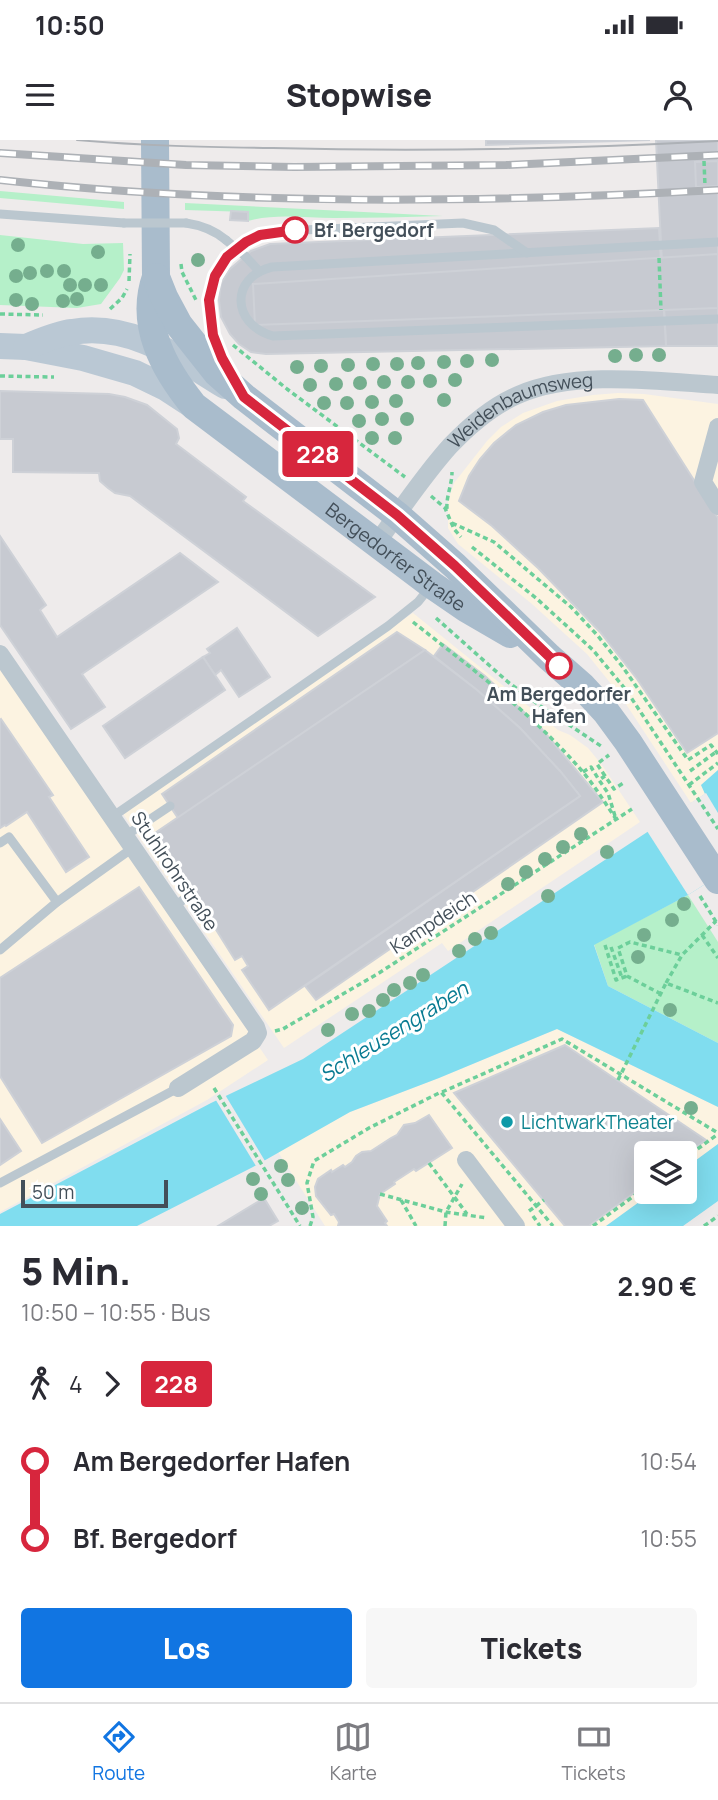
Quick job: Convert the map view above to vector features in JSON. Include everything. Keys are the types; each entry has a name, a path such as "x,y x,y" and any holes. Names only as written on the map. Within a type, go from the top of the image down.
{"main road":[{"name":"Bergedorfer Straße","path":"155,140 156,272 160,327 170,374 194,406 376,544 425,594 467,609 549,657"},
{"name":"Bergedorfer Straße","path":"160,327 204,359 244,397 397,515 582,686 628,742 687,806 710,883"},
{"path":"25,349 73,353 91,351 111,344 125,334 160,327"},
{"path":"25,349 83,358 135,373 194,406"}],"street":[{"name":"Weidenbaumsweg","path":"376,544 450,446 495,407 521,394 561,384 589,381 641,380 718,385"},
{"path":"718,427 701,484 718,506"},
{"name":"Stuhlrohrstraße","path":"0,654 258,1033"},
{"path":"178,1088 253,1041 258,1033"},
{"path":"469,1164 515,1224"}],"lane":[{"path":"0,214 124,223 186,223 220,234 258,271"},
{"path":"244,397 217,347 209,300 215,276 227,257 246,242 260,235 280,231 463,223 494,230 527,253"},
{"path":"718,242 272,267 258,271 246,286 241,298 242,310 248,322 260,332 273,336 718,319"},
{"path":"112,817 404,614 425,594"},
{"path":"0,950 170,806"},
{"path":"0,843 9,837 57,902"},
{"path":"173,907 192,893"},
{"path":"0,1183 178,1088"}],"path":[{"path":"704,161 705,186"},
{"path":"705,172 711,172"},
{"path":"659,246 662,321"},
{"path":"117,303 129,285 156,272 199,307 211,323 250,360 443,506 451,522 495,541 571,607 598,636 688,760 712,745 718,752 690,771"},
{"path":"451,522 447,504 452,483"},
{"path":"425,594 508,681 593,740 615,764"},
{"path":"404,614 545,732 583,772 616,819"},
{"path":"609,755 597,764 614,789 627,781 621,772"},
{"path":"689,785 718,763"},
{"path":"583,772 590,767 608,793 616,819"},
{"path":"599,780 605,776"},
{"path":"687,806 718,830"},
{"name":"Kampdeich","path":"258,1033 283,1029 379,973 632,809"},
{"path":"618,1080 682,955 717,923 710,883"},
{"path":"702,935 718,958"},
{"path":"625,977 618,948 630,942 682,955"},
{"path":"605,945 616,980 625,977"},
{"path":"611,947 625,977 661,994"},
{"path":"666,983 718,1003"},
{"path":"310,1226 313,1217 307,1183 314,1161 369,1128 441,1092 562,1039 718,1133 697,1149"},
{"path":"214,1089 300,1226"},
{"path":"441,1092 553,1226"},
{"path":"429,1163 467,1214"},
{"path":"445,1226 446,1212 469,1164"},
{"path":"380,1194 446,1212 515,1224"},
{"path":"593,1226 634,1196"},
{"path":"401,1199 416,1226"},
{"path":"529,1211 544,1200"},
{"path":"705,1226 718,1216"}],"shaded area":[{"path":"618,393 718,404 718,770 701,785 706,793 691,803 620,695 587,654 532,604 458,544 448,528 448,501 454,483 501,427 523,413 557,401"},
{"path":"413,613 558,730 588,748 640,822 448,951 442,943 284,1048 121,811"},
{"path":"0,668 268,1060 207,1100 0,1212"},
{"path":"557,1029 718,1107 718,1144 697,1159 697,1141 634,1141 634,1204 636,1204 606,1226 325,1226 278,1152 350,1112"}],"green space":[{"path":"0,191 124,202 124,209 0,198"},
{"path":"185,203 443,216 280,217 248,221 248,212 185,210"},
{"path":"0,235 83,244 123,243 124,270 101,304 77,308 0,305"},
{"path":"688,895 718,942 718,1043 608,986 594,944"}],"water":[{"name":"Schleusengraben","path":"718,770 718,876 594,945 608,986 718,1043 718,1107 557,1029 350,1112 253,1167 137,1226 0,1226 0,1214 211,1103 303,1059 705,794 701,785"},
{"path":"718,1144 718,1201 683,1226 606,1226 636,1204 697,1204 697,1159"}],"pier":[{"path":"706,793 718,813 718,876 688,895 647,831"},
{"path":"224,1093 265,1161 256,1166 214,1097"}],"building":[{"path":"486,140 650,140 486,145"},
{"path":"656,140 718,140 718,346 666,346"},
{"path":"718,161 718,186 696,187 695,162"},
{"path":"231,211 248,212 248,221 230,220"},
{"path":"659,228 666,346 266,354 251,352 239,344 221,317 221,283 230,269 251,251 270,244"},
{"path":"718,254 718,308 255,325 253,284"},
{"path":"0,391 109,394 147,405 177,429 179,438 176,444 246,497 243,501 375,597 318,636 130,496 115,493 108,488 100,481 99,473 13,472 13,439 0,439"},
{"path":"619,399 643,400 718,518 718,733 687,753 637,679 600,632 538,568 492,526 459,501 469,476 480,459 516,425 566,405"},
{"path":"0,536 46,605 40,610 57,637 180,553 218,582 82,674 105,707 71,729 0,625"},
{"path":"237,628 270,677 239,697 221,670 215,675 203,657 210,653 207,649"},
{"path":"397,632 425,650 178,818 162,794"},
{"path":"443,644 485,676 541,728 603,802 316,1000 305,986 580,796 520,728 434,656"},
{"path":"425,650 520,728 580,796 269,1010 242,970 248,966 242,956 235,960 152,835"},
{"path":"203,657 225,690 125,758 103,726"},
{"path":"1,719 53,795 49,797 89,857 66,872 27,812 0,828"},
{"path":"139,887 233,1025 231,1036 42,1143 0,1076 0,978"},
{"path":"565,1045 706,1140 697,1147 697,1141 634,1141 634,1193 589,1226 565,1226 454,1093"},
{"path":"429,1115 452,1148 416,1171 414,1169 380,1194 377,1206 387,1221 387,1226 338,1226 339,1222 334,1214 331,1215 316,1196 318,1179 331,1170 332,1172 343,1165 345,1167 362,1152 371,1151 397,1135 404,1125 415,1123"},
{"path":"0,1119 21,1151 0,1165"},
{"path":"264,1198 278,1221 269,1226 218,1226"}],"tram line":[{"path":"77,140 175,146 385,150 551,148 718,141"}],"railway":[{"path":"0,153 186,165 294,167 506,165 718,155"},
{"path":"0,180 179,194 359,200 538,198 718,190"}],"bus line":[{"name":"228","path":"295,230 260,235 246,242 227,257 215,276 209,300 213,335 222,358 244,397 397,515 455,566 559,666"}],"place":[{"name":"Bf. Bergedorf","path":"295,230"},
{"name":"Am Bergedorfer Hafen","path":"559,666"},
{"name":"LichtwarkTheater","path":"507,1122"}]}
